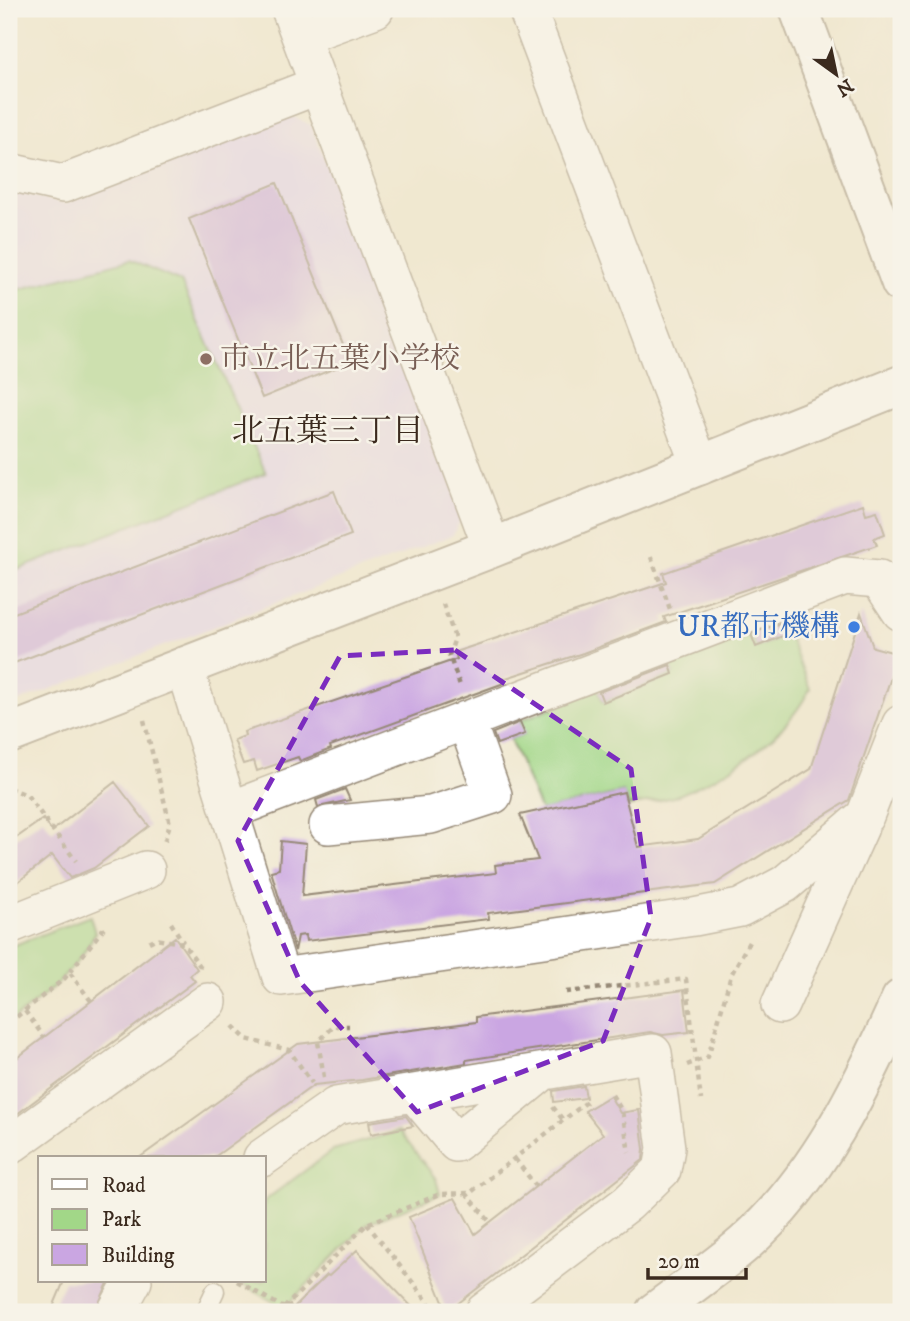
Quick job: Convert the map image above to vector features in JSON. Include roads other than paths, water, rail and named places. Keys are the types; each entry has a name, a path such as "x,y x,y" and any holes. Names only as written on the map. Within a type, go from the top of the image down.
{"street":[{"path":"375,9 295,23 492,548"},
{"path":"527,9 700,466"},
{"path":"799,9 901,283"},
{"path":"9,172 63,184 319,85"},
{"path":"9,734 492,548 901,385"},
{"path":"231,810 845,576 879,579 901,612"},
{"path":"184,666 281,977 740,908 776,888 865,816"},
{"path":"328,825 431,815 493,795 470,719"},
{"path":"780,1005 865,816 901,724"},
{"path":"9,925 146,870"},
{"path":"655,1312 744,1243 786,1199 891,1050 901,999"},
{"path":"9,1146 208,1002"},
{"path":"265,1156 321,1116 415,1094 542,1072 612,1071 653,1053 666,1148 662,1170 628,1203 484,1312"},
{"path":"415,1094 456,1143 542,1072"},
{"path":"116,1312 132,1282"}],"lane":[{"path":"205,1312 215,1291"}],"place":[{"name":"市立北五葉小学校","path":"206,359"},
{"name":"UR都市機構","path":"854,627"}],"district":[{"name":"北五葉三丁目","path":"328,432"}]}
